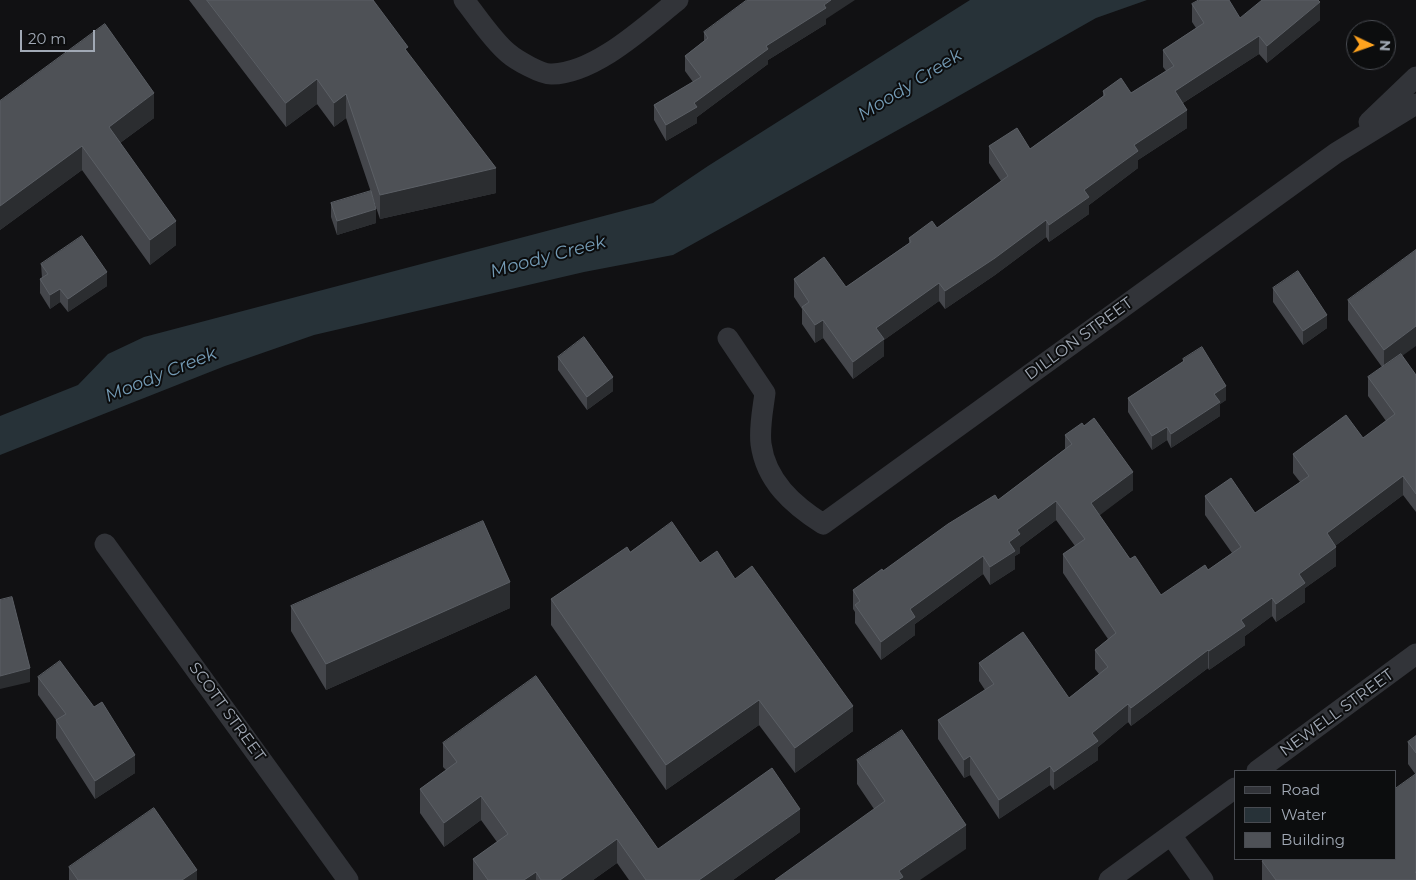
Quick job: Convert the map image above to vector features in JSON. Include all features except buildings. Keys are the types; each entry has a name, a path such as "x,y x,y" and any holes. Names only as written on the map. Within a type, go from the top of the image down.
{"street":[{"path":"464,0 508,53 550,75 579,70 595,62 633,36 678,0"},
{"name":"DILLON STREET","path":"1336,153 1416,77"},
{"name":"DILLON STREET","path":"728,338 766,393 761,443 769,470 790,500 823,524 1336,153 1416,104"},
{"name":"SCOTT STREET","path":"105,544 348,880"},
{"name":"NEWELL STREET","path":"1258,770 1416,654"},
{"path":"1109,880 1234,789"},
{"path":"1171,835 1203,880"}],"water":[{"name":"Moody Creek","path":"970,0 1147,0 1096,18 673,255 584,272 314,335 225,366 0,455 0,416 78,385 108,354 144,337 653,203"}]}
